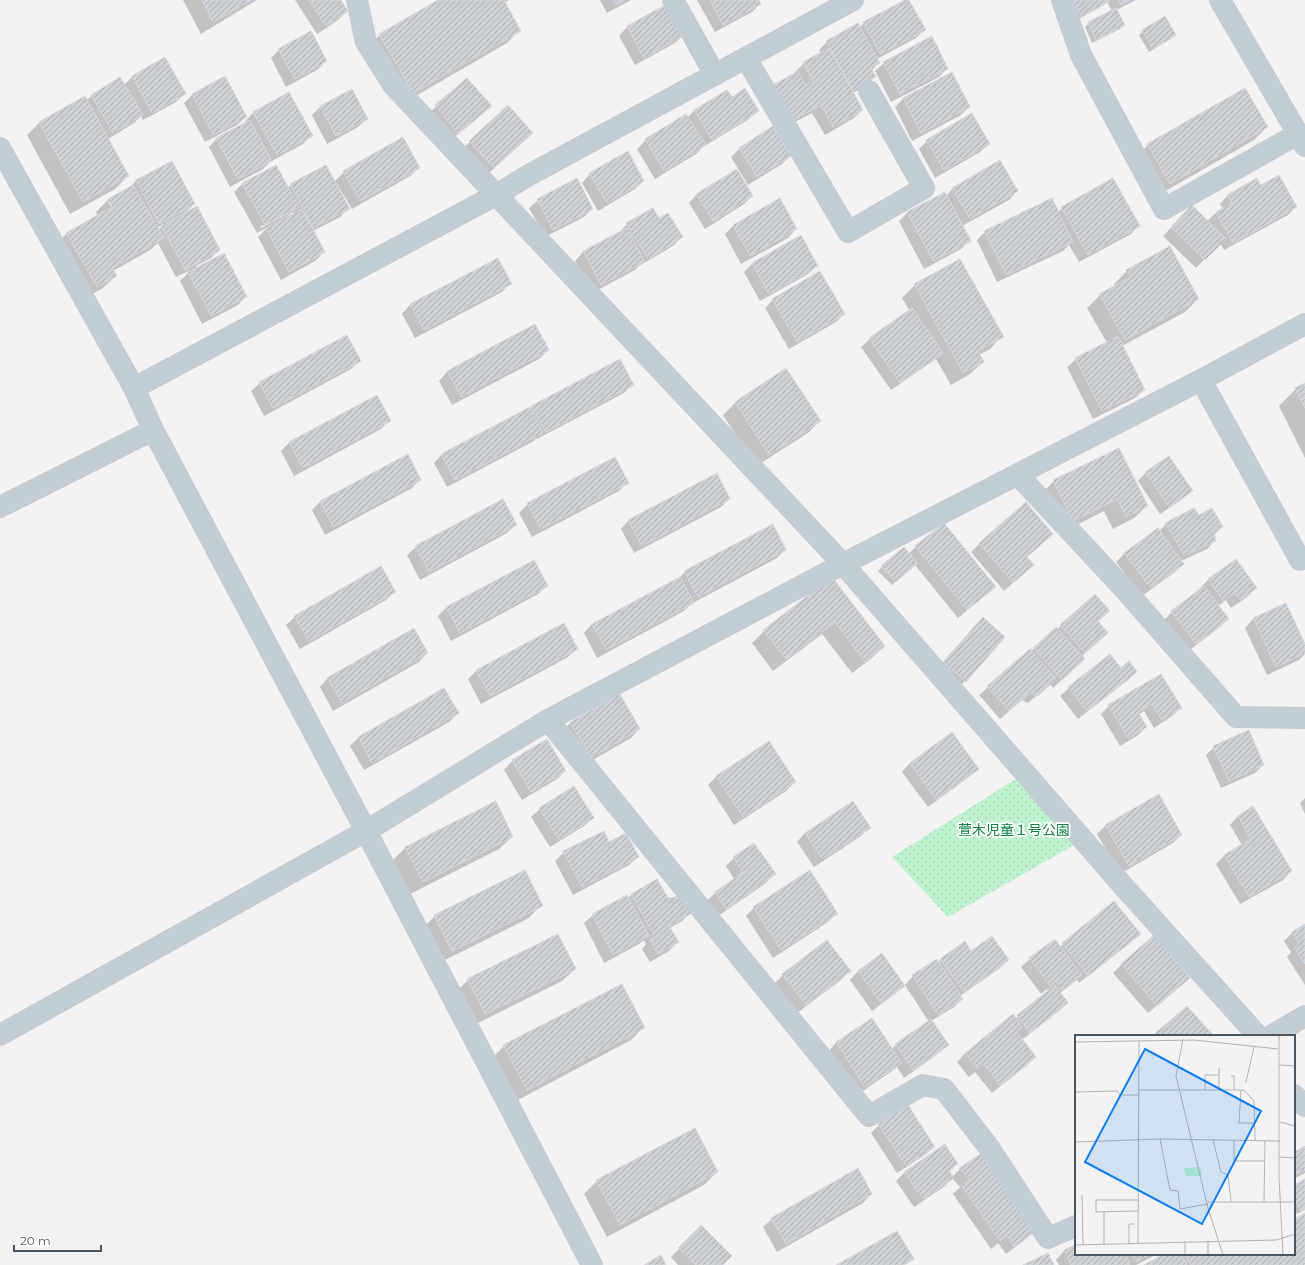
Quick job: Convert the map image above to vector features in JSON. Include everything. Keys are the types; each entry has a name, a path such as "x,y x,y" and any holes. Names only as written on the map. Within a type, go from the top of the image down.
{"street":[{"path":"357,0 366,42 393,85 843,564 1125,888 1257,1035"},
{"path":"673,0 715,75"},
{"path":"1062,0 1081,55 1164,209 1302,140 1220,0"},
{"path":"134,388 496,195 746,58 841,3"},
{"path":"746,58 848,232 924,188 869,91"},
{"path":"0,148 134,388 153,430 366,831 592,1265"},
{"path":"0,1035 366,831 548,720 843,564 1201,380 1305,324"},
{"path":"1201,380 1300,560 1305,557"},
{"path":"0,507 153,430"},
{"path":"1018,475 1127,592 1236,717 1305,718"},
{"path":"548,720 868,1116 923,1085 944,1089 990,1149 1048,1238 1075,1226"},
{"path":"1273,1035 1305,1016"},
{"path":"1295,1096 1305,1106"}],"green space":[{"name":"萱木児童１号公園","path":"1025,773 1083,840 948,917 892,857"}],"building":[{"path":"202,0 251,0 213,22"},
{"path":"309,0 341,0 348,11 326,26"},
{"path":"438,0 504,0 521,31 413,93 379,34"},
{"path":"613,0 625,0 616,5"},
{"path":"710,0 759,0 761,4 723,25"},
{"path":"905,0 909,0 926,30 880,54 863,22"},
{"path":"1072,0 1109,0 1109,1 1082,17"},
{"path":"1119,0 1130,0 1121,5"},
{"path":"667,4 685,35 644,58 627,26"},
{"path":"1116,8 1125,25 1096,40 1088,22"},
{"path":"1165,16 1176,35 1153,49 1142,30"},
{"path":"858,23 880,63 871,68 876,77 853,90 826,41"},
{"path":"311,31 327,61 295,79 278,49"},
{"path":"932,36 948,69 900,94 883,62"},
{"path":"829,48 863,110 833,127 821,105 793,120 773,85 798,71 805,85 813,81 803,62"},
{"path":"165,57 186,94 152,113 132,76"},
{"path":"952,72 970,107 921,133 903,98"},
{"path":"225,76 247,117 213,135 192,94"},
{"path":"120,77 143,115 113,133 91,95"},
{"path":"467,78 492,106 458,134 435,105"},
{"path":"745,88 759,111 712,140 694,110 727,90 732,97"},
{"path":"1245,88 1268,127 1170,184 1147,144"},
{"path":"352,89 368,119 336,136 320,106"},
{"path":"289,92 313,136 277,155 253,112"},
{"path":"85,96 129,176 83,202 39,122"},
{"path":"508,105 533,133 494,168 469,141"},
{"path":"972,113 990,144 944,170 926,140"},
{"path":"686,114 706,145 664,171 645,139"},
{"path":"250,120 272,161 238,179 216,138"},
{"path":"773,126 791,156 757,177 739,148"},
{"path":"403,137 420,168 360,201 343,171"},
{"path":"628,151 644,181 607,203 589,173"},
{"path":"1000,160 1018,191 970,219 952,188"},
{"path":"172,161 195,204 159,224 136,180"},
{"path":"276,165 299,207 265,225 242,183"},
{"path":"326,165 350,209 313,228 290,184"},
{"path":"737,169 753,196 713,221 696,194"},
{"path":"1279,175 1297,207 1233,243 1216,212 1232,203 1227,195 1257,178 1261,185"},
{"path":"577,178 593,209 553,230 537,199"},
{"path":"1113,178 1140,226 1088,255 1061,207"},
{"path":"133,185 164,238 112,268 117,276 97,287 66,233 112,207 108,199"},
{"path":"945,192 971,241 933,261 907,212"},
{"path":"780,198 797,229 750,256 733,225"},
{"path":"1052,198 1073,242 1006,275 984,231"},
{"path":"1192,205 1226,239 1205,260 1171,227"},
{"path":"197,206 220,250 185,270 161,226"},
{"path":"653,208 659,218 668,213 683,237 648,259 626,223"},
{"path":"302,209 325,252 289,272 266,228"},
{"path":"627,228 645,262 601,285 583,251"},
{"path":"801,235 818,266 769,294 752,263"},
{"path":"1170,246 1199,299 1125,340 1099,294 1131,277 1126,270"},
{"path":"224,253 247,297 211,316 188,272"},
{"path":"498,258 512,284 424,330 410,304"},
{"path":"960,259 1004,337 978,351 984,362 963,373 914,284"},
{"path":"820,271 845,314 797,342 772,299"},
{"path":"912,308 943,353 900,383 869,338"},
{"path":"535,324 549,350 461,397 447,371"},
{"path":"347,335 361,361 273,408 259,382"},
{"path":"1118,336 1145,390 1102,411 1075,358"},
{"path":"620,359 634,385 546,432 531,406"},
{"path":"786,368 821,421 769,455 735,402"},
{"path":"1305,383 1305,408 1295,388"},
{"path":"377,395 391,421 303,468 289,442"},
{"path":"530,407 543,433 455,480 441,454"},
{"path":"1119,448 1148,506 1126,517 1117,499 1073,521 1053,480"},
{"path":"408,454 421,480 333,527 320,501"},
{"path":"1169,456 1193,491 1169,507 1145,472"},
{"path":"615,457 629,483 541,529 527,503"},
{"path":"717,473 730,499 642,546 628,520"},
{"path":"503,499 517,525 429,572 415,546"},
{"path":"1026,502 1053,534 1027,557 1034,565 1013,583 979,543"},
{"path":"1194,508 1199,515 1212,508 1223,527 1213,531 1216,541 1185,556 1165,523"},
{"path":"944,523 996,587 967,610 915,546"},
{"path":"773,524 786,550 698,597 684,571"},
{"path":"1158,528 1184,564 1151,588 1124,553"},
{"path":"904,547 918,563 896,582 881,566"},
{"path":"1236,559 1257,588 1240,600 1235,593 1223,601 1208,579"},
{"path":"534,560 548,586 460,633 446,607"},
{"path":"381,566 396,592 309,641 294,616"},
{"path":"680,577 694,603 606,650 592,624"},
{"path":"832,577 885,646 865,662 835,622 786,659 763,630"},
{"path":"1204,586 1229,619 1196,644 1171,611"},
{"path":"1095,594 1110,611 1098,621 1108,633 1085,653 1060,625"},
{"path":"1286,603 1305,644 1305,653 1276,667 1253,618"},
{"path":"983,617 1005,637 966,682 943,662"},
{"path":"564,623 578,649 490,696 476,670"},
{"path":"1056,627 1085,659 1062,680 1033,648"},
{"path":"414,628 428,653 342,703 327,678"},
{"path":"1030,649 1056,679 1038,696 1031,692 1009,711 987,686"},
{"path":"1110,654 1121,668 1129,661 1137,672 1087,711 1068,687"},
{"path":"1161,674 1182,708 1162,720 1152,704 1138,712 1147,727 1128,738 1108,705"},
{"path":"444,688 459,713 372,763 358,737"},
{"path":"620,694 640,729 591,758 570,722"},
{"path":"1249,730 1264,765 1229,781 1213,746"},
{"path":"952,732 979,769 936,800 910,763"},
{"path":"547,739 566,771 531,792 512,760"},
{"path":"769,741 796,782 743,817 716,776"},
{"path":"574,786 594,818 559,840 539,808"},
{"path":"1159,794 1182,835 1129,866 1105,825"},
{"path":"496,801 513,837 423,882 405,847"},
{"path":"853,801 871,828 822,859 805,833"},
{"path":"1253,806 1292,871 1249,897 1224,855 1251,839 1238,816"},
{"path":"604,831 609,842 626,833 639,857 582,887 563,851"},
{"path":"754,843 776,874 726,909 715,892 743,872 733,857"},
{"path":"525,870 543,906 452,951 434,915"},
{"path":"810,870 838,914 781,950 753,907"},
{"path":"657,879 668,898 682,896 692,913 669,926 679,942 658,954 650,940 654,935 631,894"},
{"path":"627,895 649,936 613,955 592,914"},
{"path":"1114,901 1141,934 1088,976 1062,943"},
{"path":"1305,924 1305,964 1294,948 1299,944 1292,932"},
{"path":"558,934 576,969 485,1014 467,979"},
{"path":"1154,935 1190,978 1157,1006 1121,964"},
{"path":"992,936 1009,960 964,992 940,959 965,941 971,951"},
{"path":"1055,939 1082,975 1062,990 1056,981 1050,986 1029,958"},
{"path":"827,940 851,971 806,1005 782,974"},
{"path":"882,953 905,986 881,1003 858,971"},
{"path":"937,959 963,999 938,1015 912,975"},
{"path":"622,984 645,1028 527,1090 503,1045"},
{"path":"1055,985 1068,1003 1030,1033 1017,1015"},
{"path":"1187,1006 1213,1035 1153,1035"},
{"path":"1013,1014 1022,1027 1017,1032 1036,1057 1000,1085 984,1064 977,1069 965,1053"},
{"path":"872,1018 902,1063 865,1087 836,1042"},
{"path":"931,1019 949,1045 913,1070 895,1044"},
{"path":"908,1105 935,1147 906,1166 878,1124"},
{"path":"695,1128 718,1172 620,1225 596,1180"},
{"path":"945,1144 958,1164 949,1170 954,1178 923,1199 904,1172"},
{"path":"1305,1146 1305,1170 1295,1175 1295,1151"},
{"path":"984,1152 1041,1226 1015,1247 1007,1235 1000,1241 961,1185 970,1180 959,1168"},
{"path":"858,1168 872,1194 786,1244 771,1218"},
{"path":"1305,1179 1305,1209 1301,1211 1295,1200 1295,1184"},
{"path":"1305,1213 1305,1265 1191,1265 1186,1255 1295,1255 1295,1218"},
{"path":"701,1225 732,1256 723,1265 696,1265 678,1248"},
{"path":"897,1231 914,1259 904,1265 836,1265"},
{"path":"1075,1244 1075,1255 1126,1255 1130,1264 1071,1265 1064,1250"},
{"path":"1048,1253 1054,1265 1023,1265"},
{"path":"661,1255 666,1265 644,1265"},
{"path":"1132,1255 1149,1255 1136,1262"},
{"path":"1162,1255 1182,1255 1187,1265 1144,1265"}]}
